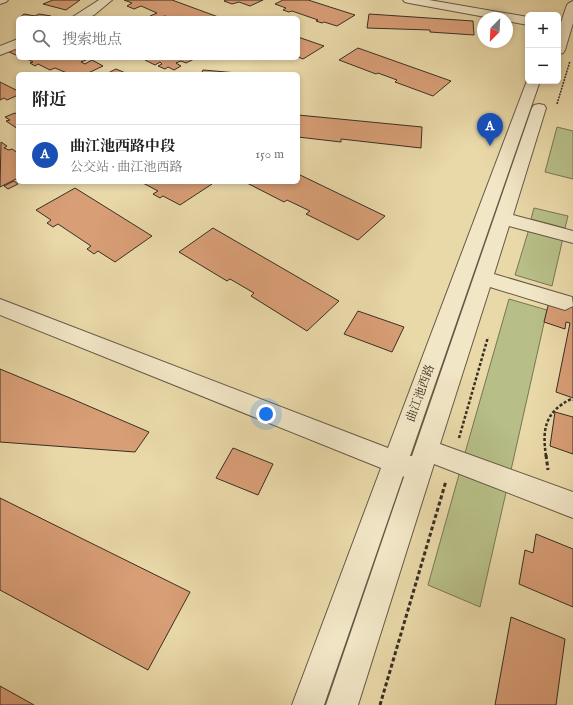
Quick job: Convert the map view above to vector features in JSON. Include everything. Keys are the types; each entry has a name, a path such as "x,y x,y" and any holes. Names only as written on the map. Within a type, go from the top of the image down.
{"street":[{"path":"81,16 90,12 106,0"},
{"path":"410,0 525,20"},
{"path":"559,48 573,4 562,0"},
{"path":"0,51 16,44"},
{"name":"曲江池西路","path":"308,705 532,84"},
{"name":"曲江池西路","path":"342,705 547,84"},
{"path":"502,218 573,237"},
{"path":"483,278 565,302"},
{"path":"0,307 396,462 452,460 564,501"}],"path":[{"path":"555,111 571,58"},
{"path":"380,705 490,330"},
{"path":"564,501 546,456 546,427 551,413 555,409 573,400"}],"green space":[{"path":"557,127 573,131 573,179 545,172"},
{"path":"534,208 568,216 565,228 531,219"},
{"path":"529,229 563,238 552,286 515,275"},
{"path":"509,299 547,310 511,470 465,453"},
{"path":"460,471 507,488 480,607 428,585"}],"building":[{"path":"53,0 80,0 66,10 43,4"},
{"path":"124,0 172,0 216,16 150,16 157,13 141,6 134,9 127,6 132,3"},
{"path":"263,0 250,6 239,2 232,4 224,1"},
{"path":"283,0 308,0 355,15 337,26 324,22 322,23 316,21 318,20 292,11 289,12 283,10 286,8 275,4"},
{"path":"24,14 35,16 22,16"},
{"path":"39,14 51,16 35,16"},
{"path":"369,14 473,21 474,35 430,32 430,30 367,28"},
{"path":"300,38 324,46 303,59 300,58"},
{"path":"16,47 16,55 7,51"},
{"path":"358,48 451,81 433,96 395,82 397,80 339,60"},
{"path":"29,60 86,60 81,62 85,64 92,60 103,66 90,72 65,72 55,68 50,70 38,64 35,66 30,63 33,62"},
{"path":"145,60 192,60 186,63 181,61 176,63 181,66 174,70 168,67 165,69 158,66 162,64 160,62 155,65"},
{"path":"116,69 123,72 110,72"},
{"path":"203,70 226,72 202,72"},
{"path":"0,82 16,90 16,96 7,100 4,98 0,100"},
{"path":"16,114 16,128 6,121 10,120 5,117"},
{"path":"300,115 422,127 421,148 341,139 341,142 300,137"},
{"path":"1,142 7,146 4,148 9,150 12,149 16,152 16,179 0,187"},
{"path":"300,175 385,216 358,240 306,214 310,211 287,200 284,202 249,184 300,184"},
{"path":"14,181 18,184 8,189 4,186"},
{"path":"145,184 212,184 180,205 163,196 160,198 153,194 158,191"},
{"path":"75,188 152,236 115,262 98,251 94,254 87,249 91,246 58,224 53,227 47,223 51,220 36,210"},
{"path":"213,228 339,301 307,331 251,296 254,293 230,279 227,281 179,252"},
{"path":"550,298 573,305 573,398 556,392 570,323 566,322 565,329 544,322"},
{"path":"358,311 404,327 392,352 344,334"},
{"path":"0,369 149,432 135,452 0,442"},
{"path":"555,412 573,417 573,454 550,446"},
{"path":"233,448 273,464 258,495 216,478"},
{"path":"0,498 190,592 148,670 0,590"},
{"path":"536,534 573,549 573,607 519,584 525,550 533,553"},
{"path":"511,617 565,639 556,705 495,705"},
{"path":"0,686 34,705 0,705"}],"place":[{"name":"曲江池西路中段","path":"490,146"}]}
